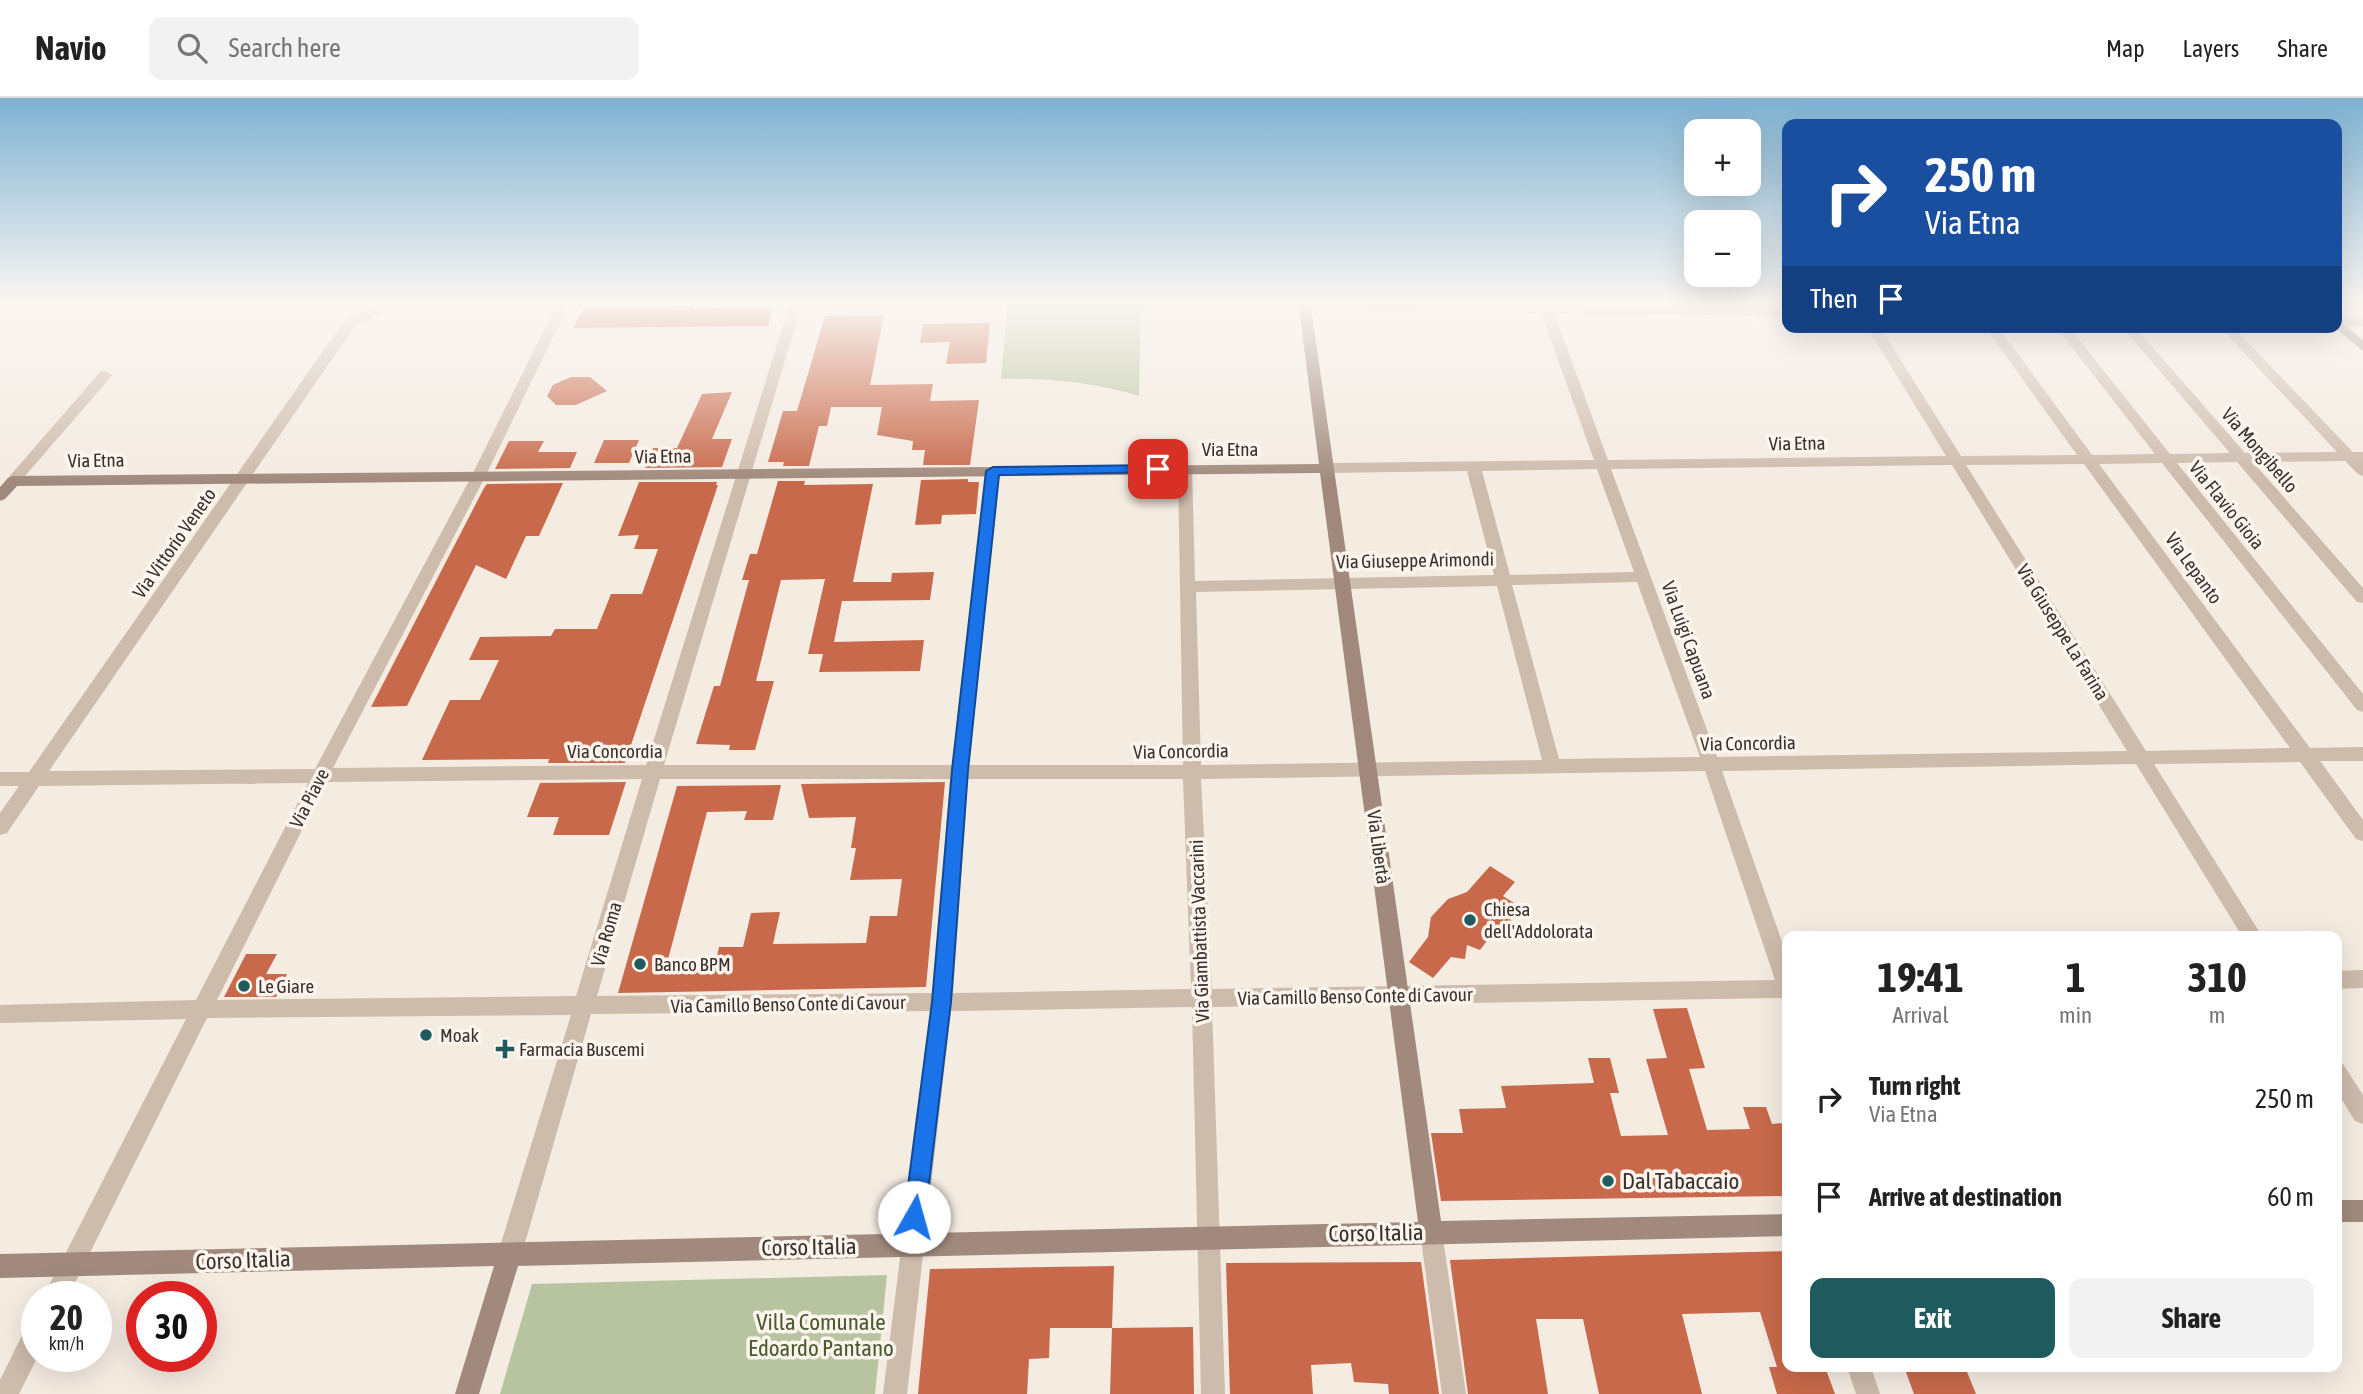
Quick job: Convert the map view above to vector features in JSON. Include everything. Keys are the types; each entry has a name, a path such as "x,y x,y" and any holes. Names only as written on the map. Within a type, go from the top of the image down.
{"street":[{"name":"Via Vittorio Veneto","path":"0,828 324,360"},
{"name":"Via Piave","path":"62,1281 321,774 478,477 535,360"},
{"name":"Via Roma","path":"467,1394 778,360"},
{"name":"Via Libertà","path":"1313,360 1454,1394"},
{"name":"Via Luigi Capuana","path":"1565,360 1711,764 1782,973"},
{"name":"Via Giuseppe La Farina","path":"1893,360 2249,931"},
{"name":"Via Lepanto","path":"2017,360 2363,834"},
{"name":"Via Flavio Gioia","path":"2088,360 2363,706"},
{"name":"Via Mongibello","path":"2157,360 2363,597"},
{"path":"2260,360 2356,456 2363,471"},
{"path":"0,496 105,375"},
{"name":"Via Etna","path":"13,481 2356,456"},
{"path":"1473,466 1552,766"},
{"name":"Via Giambattista Vaccarini","path":"1185,468 1192,772 1202,998 1213,1394"},
{"path":"895,1394 942,1002 960,770 993,471"},
{"name":"Via Giuseppe Arimondi","path":"1187,587 1644,577"},
{"name":"Via Concordia","path":"0,779 960,770 972,774 1192,772 2363,754"},
{"path":"2342,980 2363,979"},
{"name":"Via Camillo Benso Conte di Cavour","path":"0,1014 200,1009 1399,996 1782,988"},
{"path":"2342,1081 2363,1114"},
{"path":"2342,1211 2363,1211"},
{"name":"Corso Italia","path":"0,1266 1208,1236 1782,1225"},
{"path":"6,1394 21,1364"},
{"path":"1861,1372 1868,1394"}],"green space":[{"path":"1003,360 1140,360 1139,396 1071,382 1001,379"},
{"name":"Villa Comunale Edoardo Pantano","path":"887,1275 875,1394 500,1394 532,1284"}],"building":[{"path":"812,360 875,360 870,385 933,384 930,401 979,400 970,465 923,465 925,450 912,450 913,441 877,435 882,407 831,407 827,426 819,426 809,466 783,466 784,462 768,462 783,411 797,411"},
{"path":"947,360 986,360 986,363 946,364"},
{"path":"571,377 590,377 607,391 576,405 556,405 547,396 553,385"},
{"path":"732,392 712,439 732,439 722,467 645,468 653,448 677,448 702,394"},
{"path":"604,440 639,440 629,463 594,463"},
{"path":"509,441 544,441 538,452 577,452 570,468 495,469"},
{"path":"968,479 968,482 979,482 976,514 942,515 941,524 915,525 921,480"},
{"path":"778,481 805,481 804,485 873,484 853,582 891,582 892,573 934,572 930,600 842,601 834,642 924,640 920,671 819,672 823,654 808,654 825,579 781,580 756,681 774,681 755,750 729,750 730,745 696,744 714,686 720,686 749,580 742,580 750,554 757,554"},
{"path":"639,482 717,482 718,485 625,763 548,763 549,759 422,760 450,700 480,700 499,660 469,660 480,637 551,636 555,629 597,629 611,594 642,594 658,549 634,549 639,535 618,536"},
{"path":"563,483 539,536 526,536 506,579 476,565 407,706 371,707 487,484"},
{"path":"626,782 609,835 553,835 559,817 527,817 540,783"},
{"path":"945,782 926,987 618,993 677,786 781,785 773,820 744,820 747,811 707,812 666,967 715,966 719,947 743,947 751,913 780,912 773,944 866,943 870,916 897,916 902,879 850,880 856,848 851,848 856,817 809,818 801,784"},
{"name":"Chiesa dell'Addolorata","path":"1490,866 1515,882 1503,896 1514,903 1509,931 1496,929 1480,950 1467,945 1465,959 1451,957 1433,978 1409,962 1428,937 1431,917 1448,899 1467,892"},
{"path":"246,954 277,954 266,974 287,974 276,997 224,997"},
{"path":"1687,1008 1705,1068 1689,1069 1707,1130 1750,1129 1743,1107 1766,1107 1772,1124 1782,1123 1782,1196 1441,1201 1431,1133 1463,1133 1459,1109 1506,1108 1501,1086 1594,1083 1588,1058 1610,1058 1619,1093 1610,1093 1621,1136 1668,1135 1646,1059 1667,1058 1653,1009"},
{"path":"1782,1251 1782,1372 1827,1372 1835,1394 1777,1394 1769,1367 1777,1367 1760,1312 1682,1314 1702,1394 1599,1394 1583,1319 1536,1319 1548,1394 1468,1394 1450,1260"},
{"path":"1421,1262 1439,1394 1389,1394 1388,1384 1354,1382 1351,1363 1311,1365 1313,1394 1230,1394 1226,1263"},
{"path":"1114,1266 1112,1328 1050,1328 1049,1358 1029,1359 1027,1394 918,1394 930,1269"},
{"path":"1193,1327 1194,1394 1110,1394 1112,1328"},
{"path":"1906,1372 1967,1372 1976,1394 1914,1394"}],"place":[{"name":"Chiesa dell'Addolorata","path":"1470,920"},
{"name":"Banco BPM","path":"640,964"},
{"name":"Le Giare","path":"244,986"},
{"name":"Moak","path":"426,1035"},
{"name":"Farmacia Buscemi","path":"505,1049"},
{"name":"Dal Tabaccaio","path":"1608,1181"}],"route":[{"path":"914,1217 942,1002 960,770 993,471 1158,469"}]}
